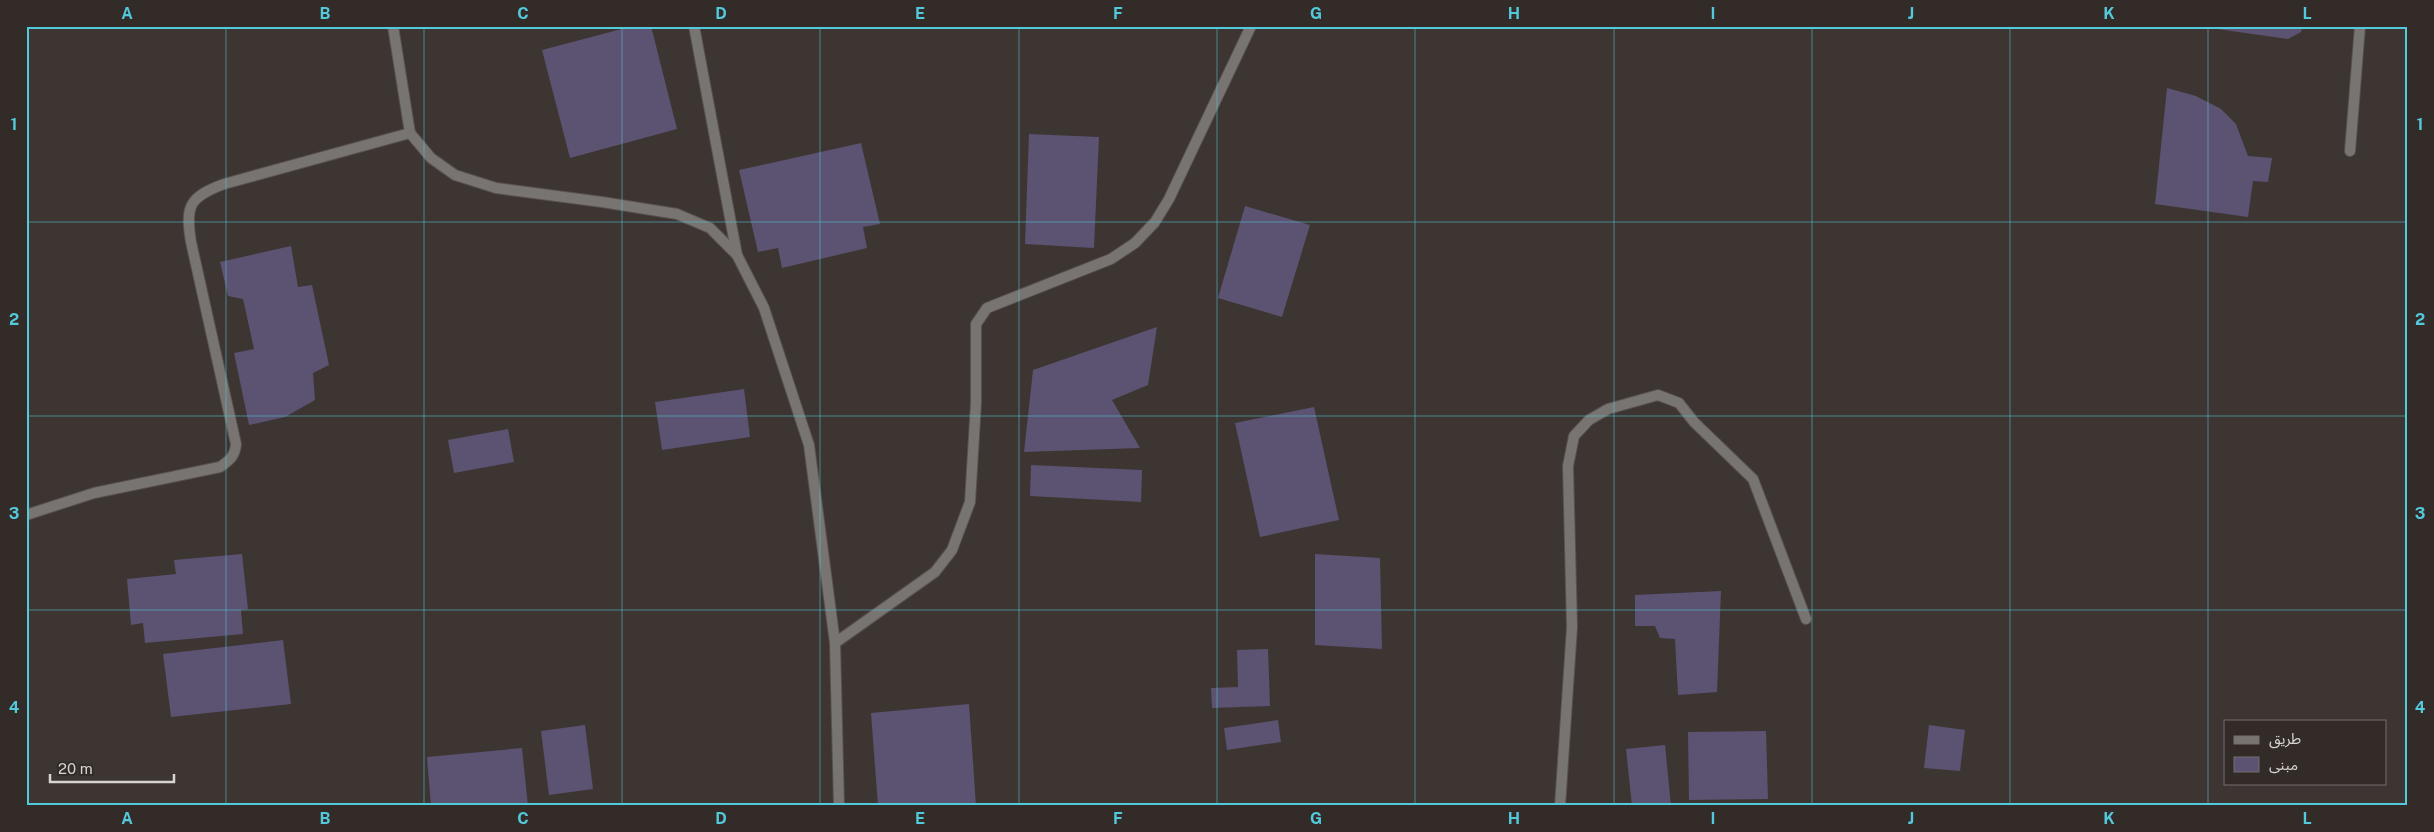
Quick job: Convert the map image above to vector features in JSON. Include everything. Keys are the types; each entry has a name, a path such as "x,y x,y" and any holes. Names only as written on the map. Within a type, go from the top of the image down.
{"street":[{"path":"393,26 410,133 431,158 455,175 496,188 676,214 710,228 737,254"},
{"path":"694,26 737,254 764,308 809,445 835,643 839,806"},
{"path":"835,643 935,572 952,550 970,502 976,403 976,324 987,308 1111,259 1135,243 1155,222 1169,199 1251,26"},
{"path":"2350,151 2360,26"},
{"path":"26,515 94,493 220,467 230,460 235,454 236,444 190,242 187,219 190,206 209,189 224,184 410,133"},
{"path":"1560,806 1572,627 1568,466 1574,436 1589,420 1608,409 1658,395 1679,403 1694,422 1753,479 1806,619"}],"building":[{"path":"633,26 651,26 677,129 570,158 542,50"},
{"path":"2196,26 2303,26 2301,32 2288,39"},
{"path":"2167,88 2196,96 2221,109 2236,124 2248,156 2272,158 2268,182 2253,181 2248,217 2155,204"},
{"path":"1029,134 1099,137 1094,248 1025,244"},
{"path":"861,143 880,224 863,227 867,248 782,268 778,248 758,252 739,170"},
{"path":"1245,206 1310,225 1282,317 1218,298"},
{"path":"291,246 298,287 312,285 329,365 313,373 315,400 285,417 249,425 234,353 254,349 243,299 228,296 220,262"},
{"path":"1157,327 1148,385 1112,400 1140,448 1024,452 1033,370"},
{"path":"744,389 750,437 662,450 655,402"},
{"path":"1314,407 1339,520 1260,537 1235,423"},
{"path":"508,429 514,462 454,473 448,440"},
{"path":"1031,465 1142,470 1141,502 1030,496"},
{"path":"242,554 248,609 241,610 243,634 145,643 143,623 131,625 127,579 176,574 174,560"},
{"path":"1315,554 1380,558 1382,649 1315,645"},
{"path":"1721,591 1717,692 1678,695 1675,639 1660,638 1655,626 1635,626 1635,595"},
{"path":"283,640 291,704 171,717 163,654"},
{"path":"1268,649 1270,706 1212,708 1211,688 1238,687 1237,650"},
{"path":"969,704 976,806 878,806 871,713"},
{"path":"1278,720 1281,742 1227,750 1224,728"},
{"path":"585,725 593,789 549,795 541,731"},
{"path":"1929,725 1965,730 1960,771 1924,768"},
{"path":"1766,731 1768,799 1689,800 1688,732"},
{"path":"1665,745 1671,806 1632,806 1626,749"},
{"path":"522,748 528,806 431,806 427,757"}]}
